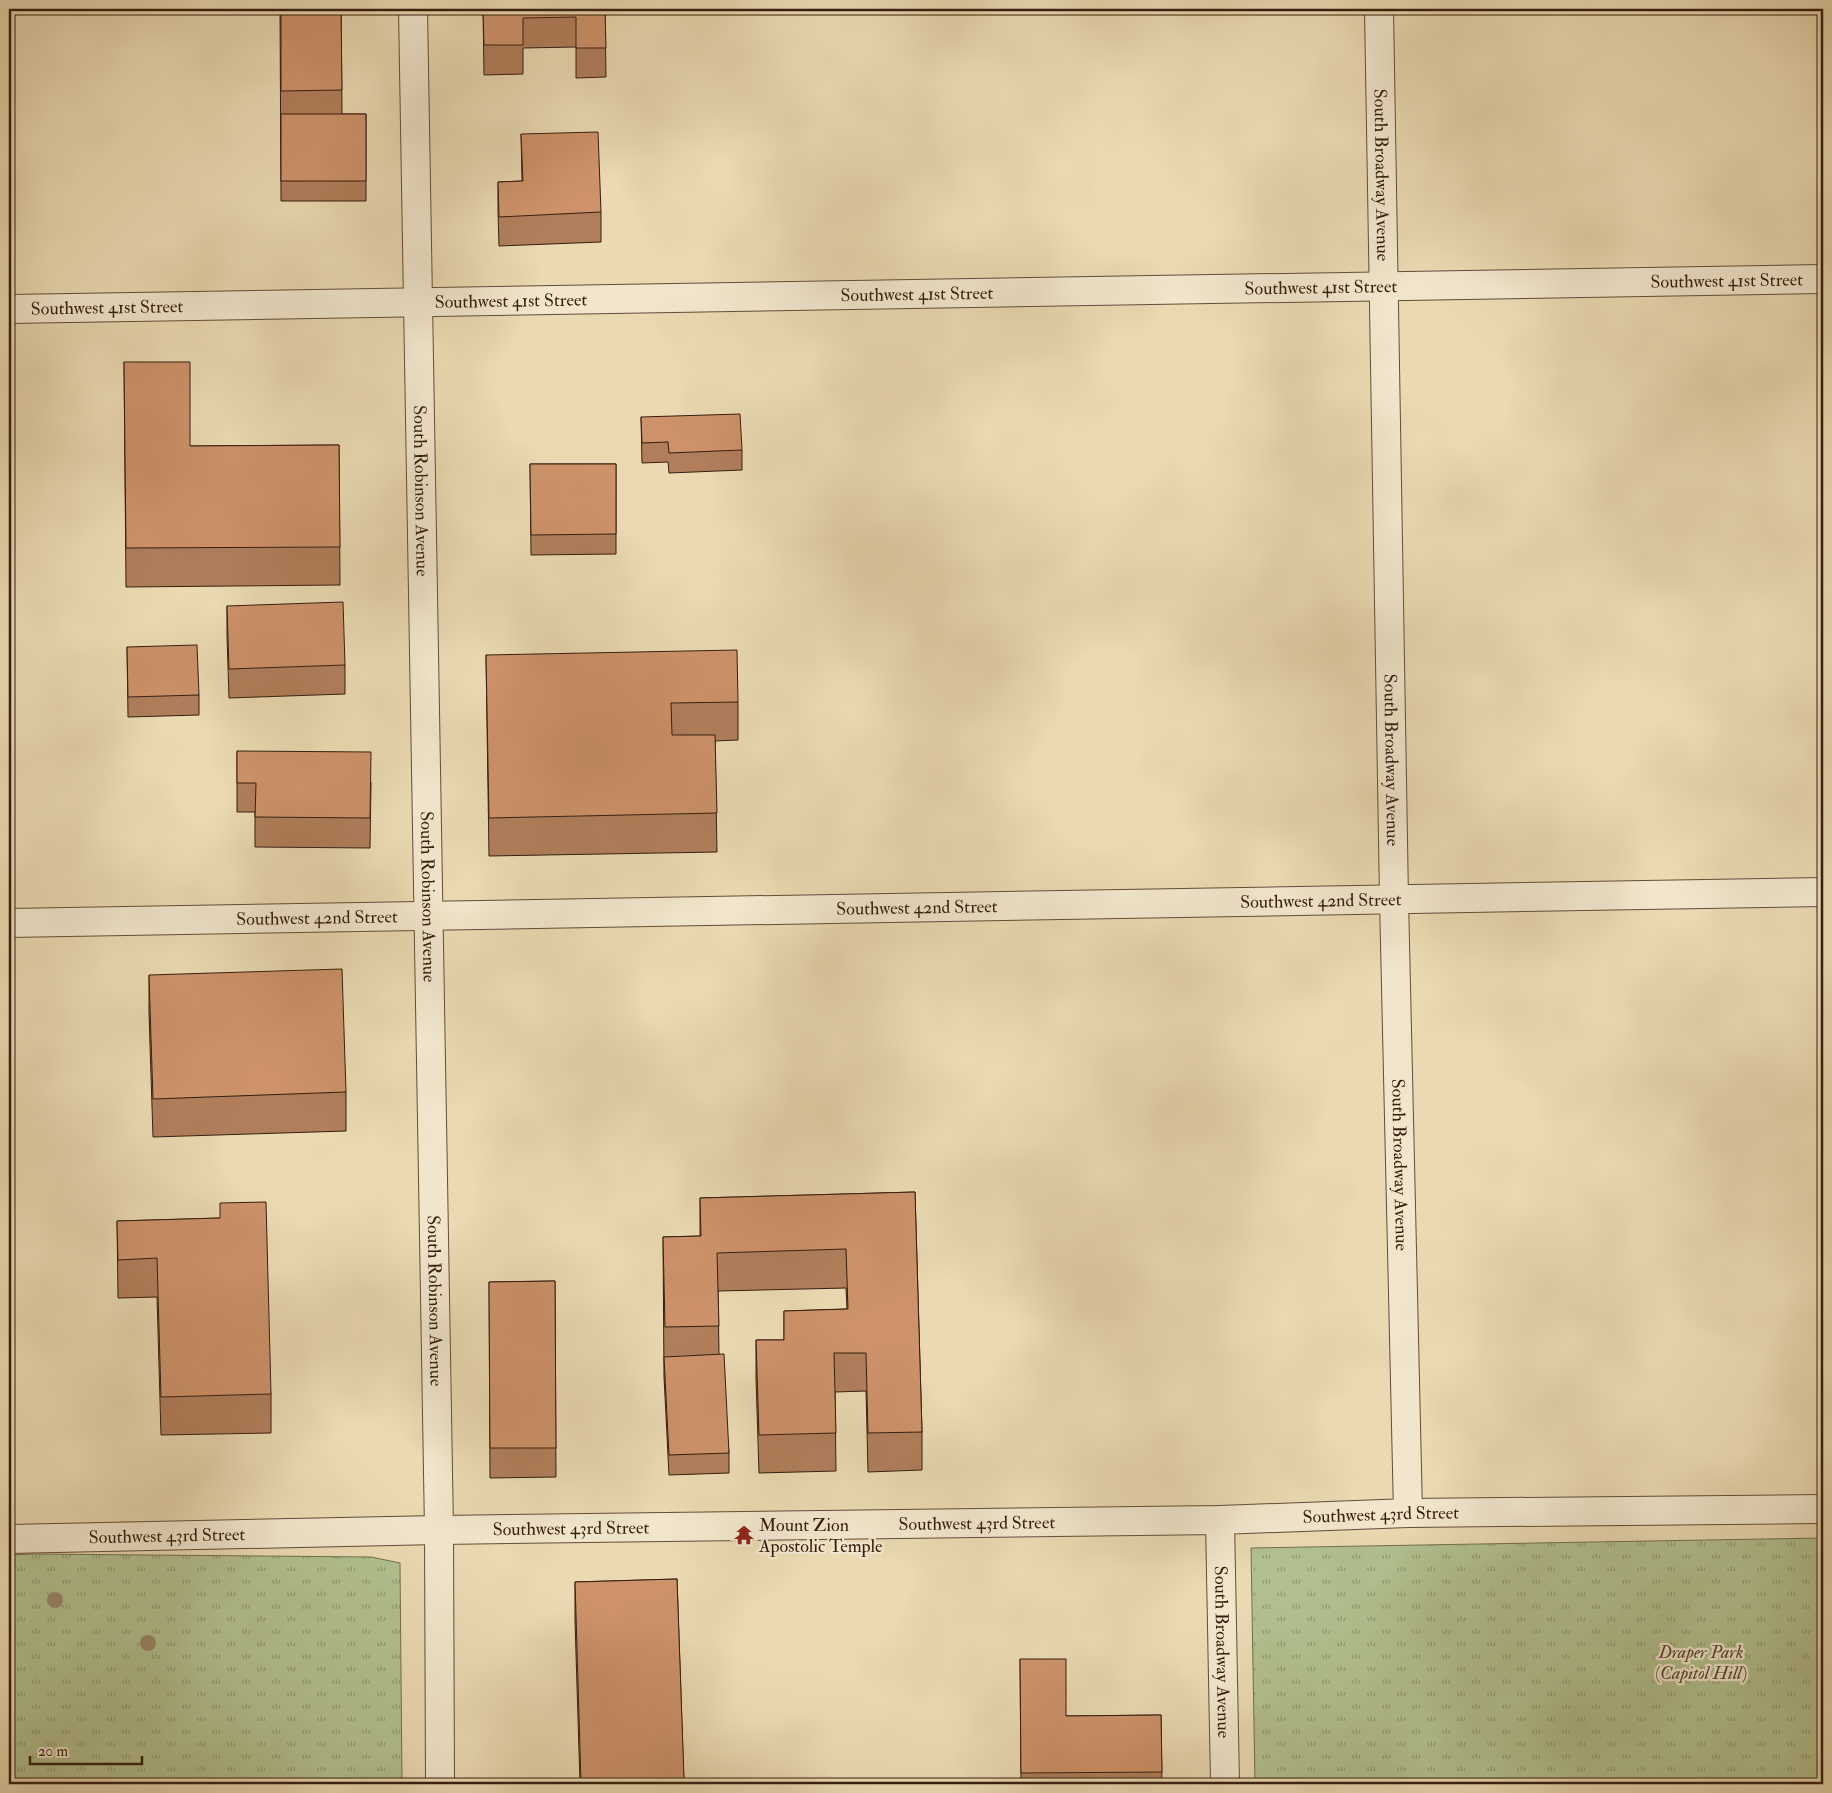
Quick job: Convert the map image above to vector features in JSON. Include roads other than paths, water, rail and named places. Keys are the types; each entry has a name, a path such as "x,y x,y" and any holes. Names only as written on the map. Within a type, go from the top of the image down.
{"street":[{"name":"South Robinson Avenue","path":"413,9 439,1530 440,1784"},
{"name":"South Broadway Avenue","path":"1379,9 1394,899 1408,1513"},
{"name":"Southwest 41st Street","path":"9,309 1823,279"},
{"name":"Southwest 42nd Street","path":"9,922 1823,892"},
{"name":"Southwest 43rd Street","path":"9,1539 439,1530 1220,1520 1408,1513 1823,1509"},
{"name":"South Broadway Avenue","path":"1220,1520 1225,1784"}],"place":[{"name":"Mount Zion Apostolic Temple","path":"744,1535"}],"park label":[{"name":"Draper Park (Capitol Hill)","path":"1701,1662"}]}
